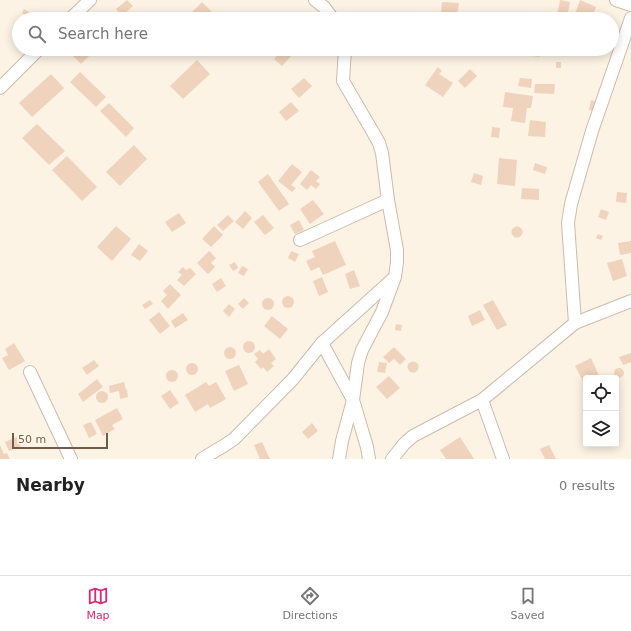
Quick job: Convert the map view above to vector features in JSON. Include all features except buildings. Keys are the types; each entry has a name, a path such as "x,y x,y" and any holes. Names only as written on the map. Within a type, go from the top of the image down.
{"street":[{"path":"77,12 90,0"},
{"path":"315,0 328,12"},
{"path":"616,0 631,5"},
{"path":"619,53 631,18"},
{"path":"0,88 32,56"},
{"path":"339,459 342,441 353,400 358,363 362,350 382,312 395,277 397,262 397,250 388,200 382,153 379,143 343,81 345,56"},
{"path":"575,323 568,224 571,204 592,131 618,56"},
{"path":"300,240 388,200"},
{"path":"202,459 234,439 293,379 322,343 395,277"},
{"path":"392,459 404,444 414,436 482,400 575,323 631,301"},
{"path":"322,343 353,400 367,447 369,459"},
{"path":"30,372 71,459"},
{"path":"482,400 502,459"}]}
